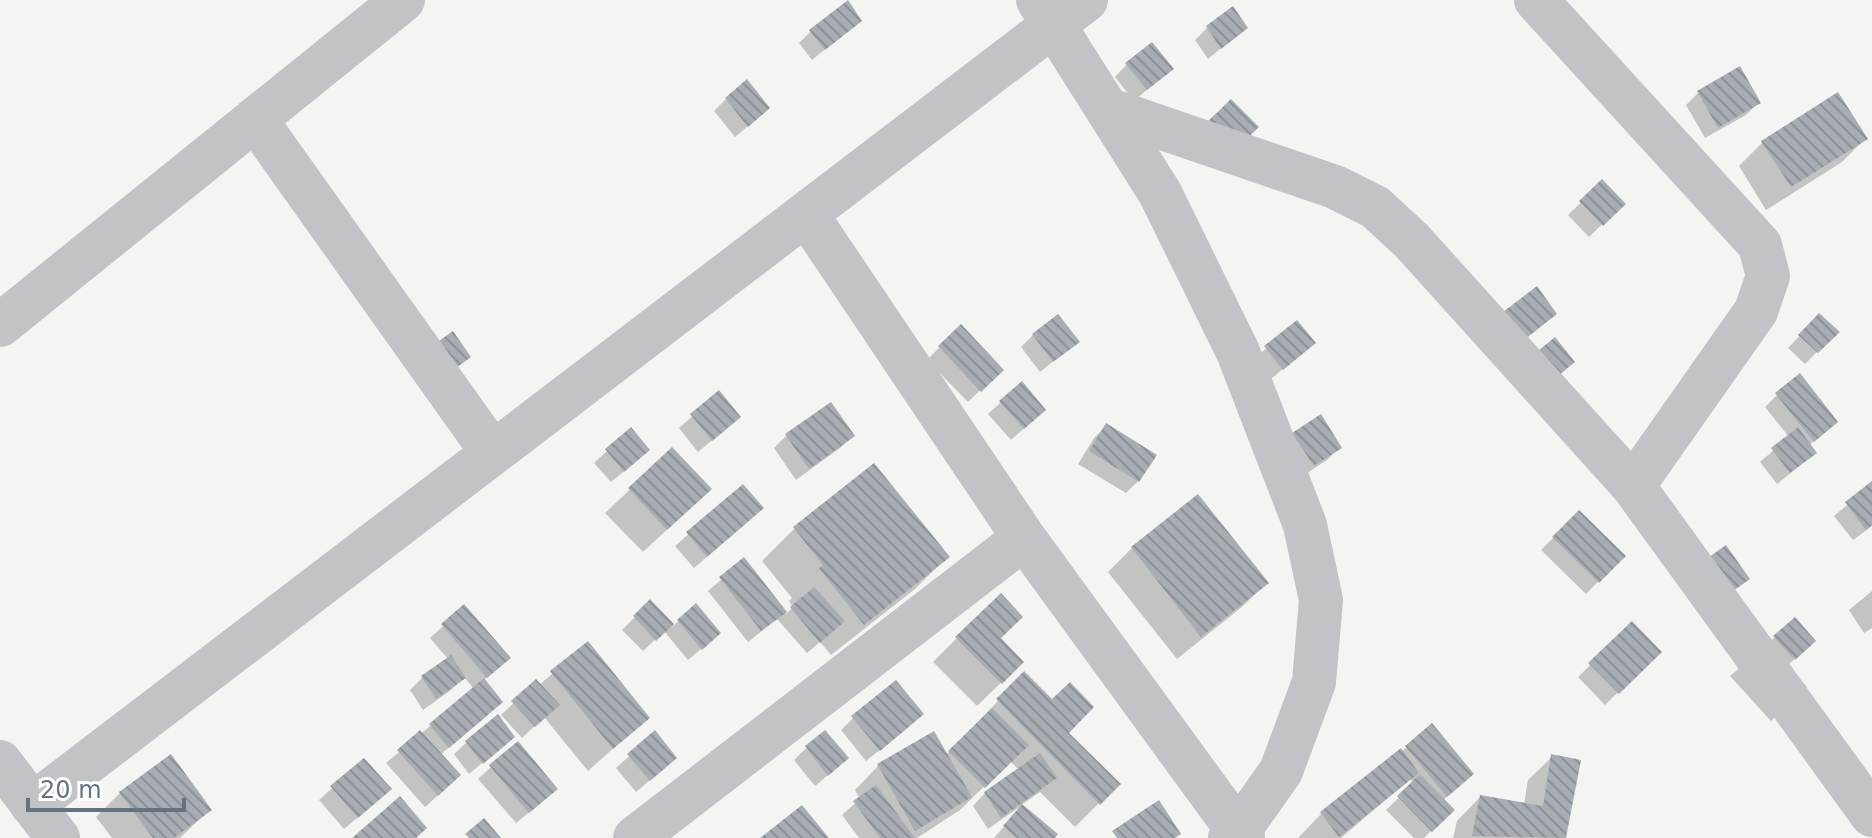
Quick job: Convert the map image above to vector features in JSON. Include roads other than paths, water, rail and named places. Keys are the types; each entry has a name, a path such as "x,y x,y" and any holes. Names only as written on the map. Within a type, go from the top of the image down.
{"street":[{"path":"0,325 403,0"},
{"path":"1536,0 1760,245 1768,276 1756,311 1633,486"},
{"path":"0,762 45,821 492,452 807,215 1059,8 1107,109 1160,193 1238,352 1305,525 1321,600 1314,682 1281,771 1237,836 1024,538 807,215"},
{"path":"1107,109 1335,187 1375,207 1411,240 1633,486 1872,815"},
{"path":"255,119 492,452"},
{"path":"635,838 1024,538"}]}
